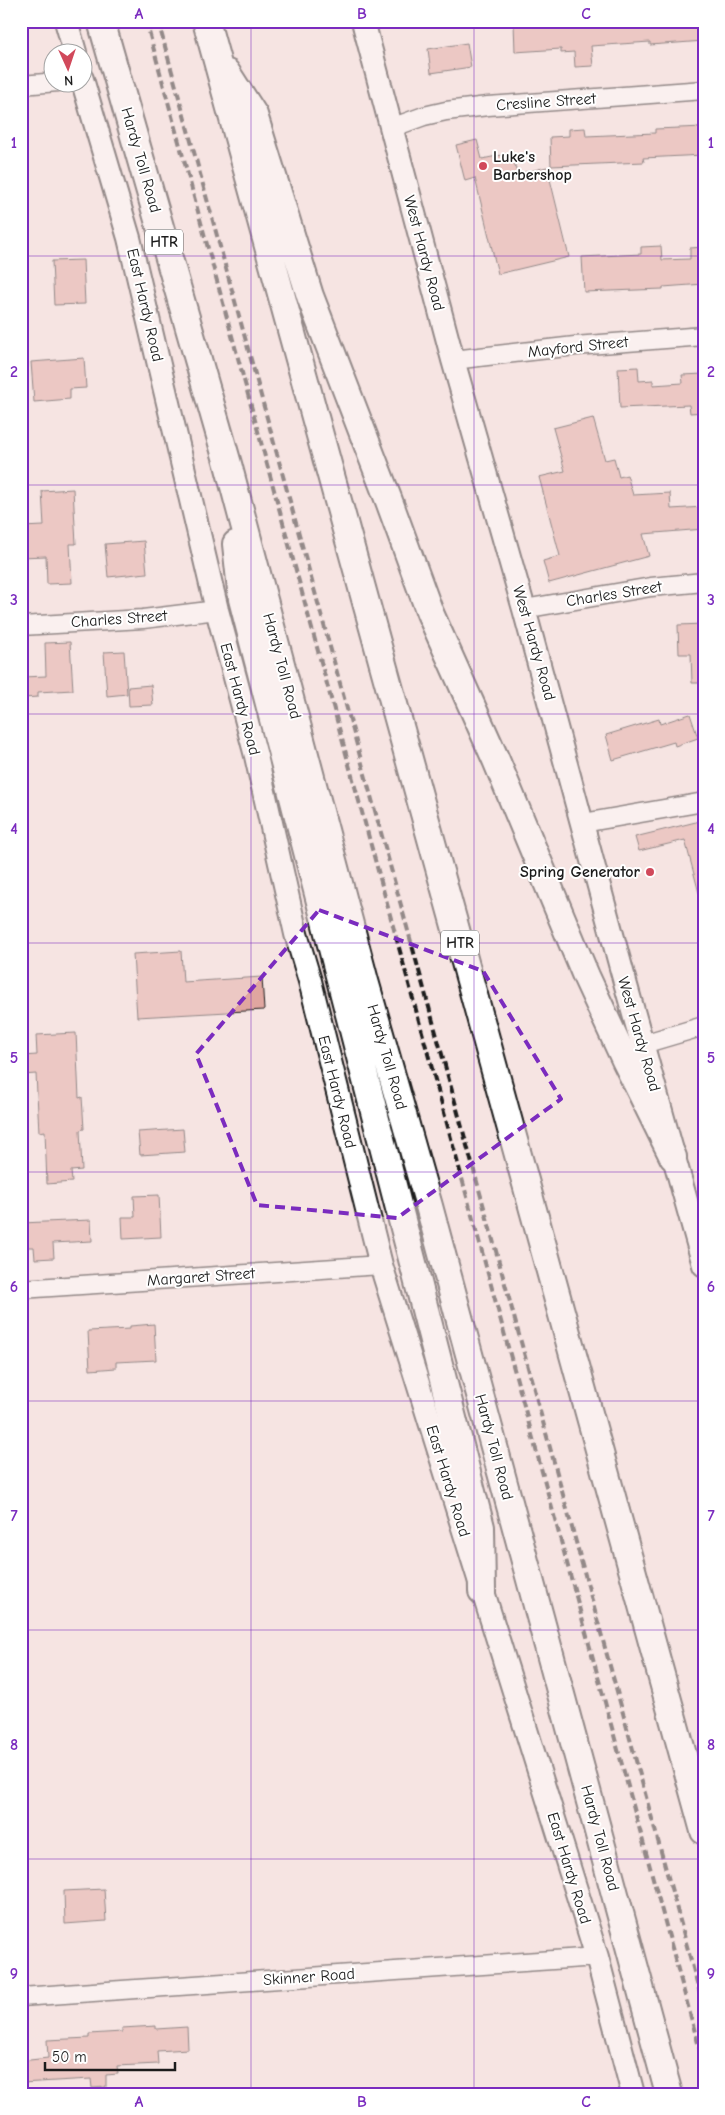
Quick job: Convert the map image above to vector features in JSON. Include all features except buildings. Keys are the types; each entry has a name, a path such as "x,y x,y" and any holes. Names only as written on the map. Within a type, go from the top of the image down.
{"highway":[{"name":"Hardy Toll Road","path":"101,21 228,464 365,981 432,1216 669,2094"},
{"name":"HTR","path":"206,21 704,1832"},
{"path":"214,54 254,115 310,296 390,501 430,613 496,760 586,976 624,1060 673,1157"},
{"path":"228,464 242,598 481,1527 482,1591"}],"main road":[{"path":"66,21 72,42"},
{"name":"West Hardy Road","path":"363,21 453,360 524,608 673,1157 701,1241 704,1265"},
{"name":"East Hardy Road","path":"86,92 129,238 217,610 256,756 296,934 310,982 380,1264 597,1957 633,2094"}],"street":[{"path":"21,85 42,83"},
{"name":"Cresline Street","path":"391,128 424,116 446,111 488,106 704,90"},
{"name":"Mayford Street","path":"453,360 704,336"},
{"name":"Charles Street","path":"524,608 652,587 704,582"},
{"name":"Charles Street","path":"21,626 143,619 217,610"},
{"path":"583,823 704,802"},
{"path":"642,1044 704,1026"},
{"name":"Margaret Street","path":"21,1289 380,1264"},
{"name":"Skinner Road","path":"21,1997 597,1957"}],"highlighted area":[{"path":"319,910 483,971 561,1099 397,1218 257,1205 196,1054"}],"railway":[{"path":"146,21 704,2065"},
{"path":"158,21 704,2008"}],"place":[{"name":"Luke's Barbershop","path":"483,166"},
{"name":"Spring Generator","path":"650,872"}]}
